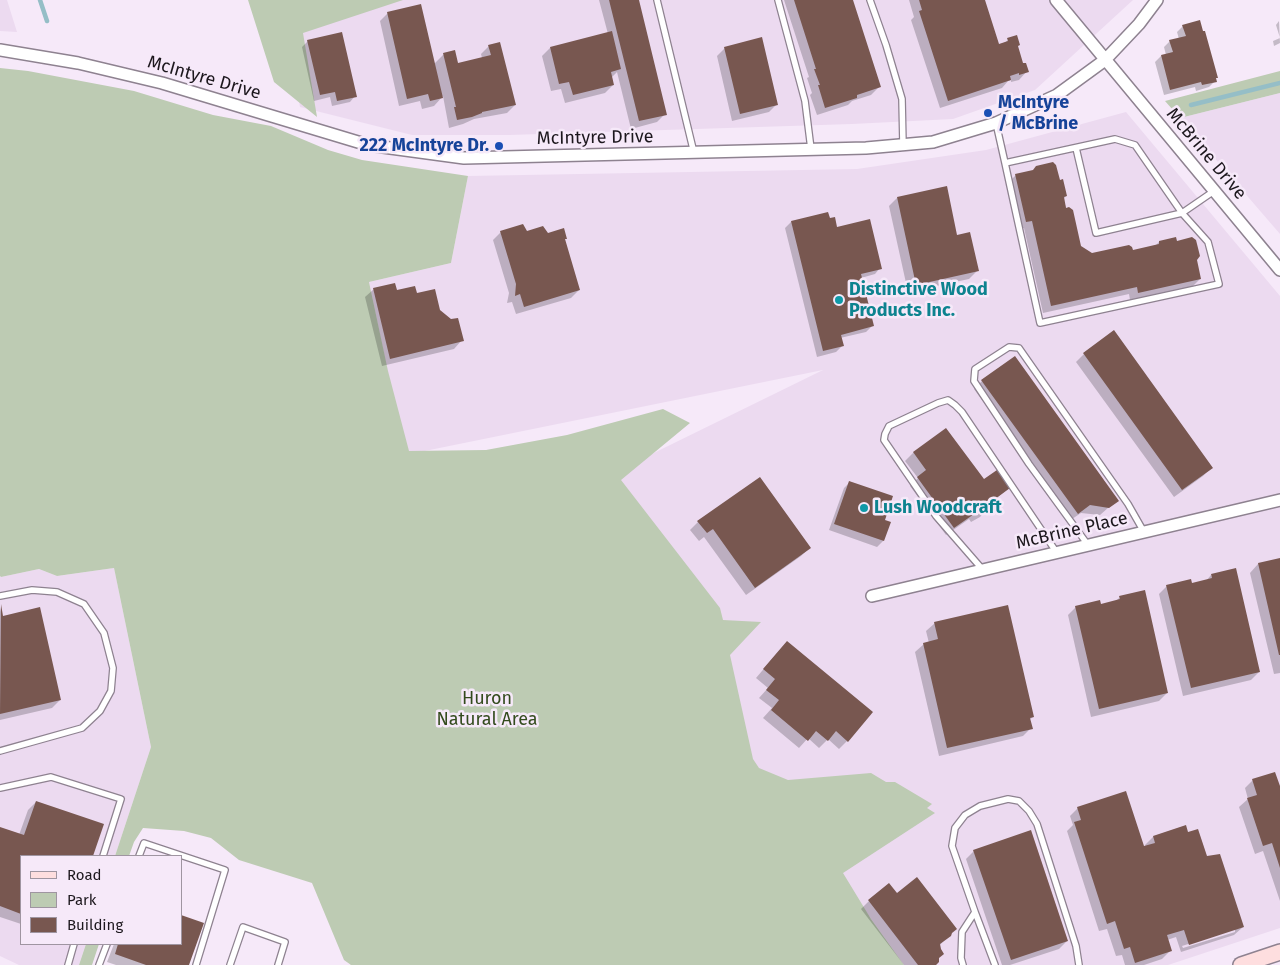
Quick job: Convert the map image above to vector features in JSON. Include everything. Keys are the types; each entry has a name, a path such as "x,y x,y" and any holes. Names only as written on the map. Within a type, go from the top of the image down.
{"street":[{"name":"McBrine Drive","path":"1056,0 1280,270"},
{"name":"McIntyre Drive","path":"0,50 78,63 162,83 368,145 464,158 866,148 933,142 996,124 1057,95 1105,60 1157,0"},
{"name":"McBrine Place","path":"872,596 1280,500"},
{"path":"1242,965 1280,952"}],"lane":[{"path":"657,0 694,153"},
{"path":"778,0 805,101 811,149"},
{"path":"870,0 902,99 903,144"},
{"path":"996,124 1004,163 1040,323 1220,284 1208,242 1182,213 1135,145 1115,139 1004,163"},
{"path":"1076,148 1096,233 1182,213 1214,191"},
{"path":"1088,546 1029,464 974,381 975,369 1009,347 1015,346 1019,348 1128,504 1144,532"},
{"path":"983,570 936,516 884,440 889,426 948,400 962,412 1057,553"},
{"path":"0,596 32,590 57,592 84,604 104,633 113,668 111,691 100,711 82,728 0,751"},
{"path":"0,788 50,777 121,799 103,855"},
{"path":"995,965 952,846 955,828 965,814 980,806 1008,799 1019,801 1029,811 1037,824 1076,946 1079,965"},
{"path":"139,855 144,844 178,855"},
{"path":"182,856 225,870 196,965"},
{"path":"963,965 961,958 962,932 975,912"},
{"path":"230,965 243,927 285,942 278,965"},
{"path":"68,965 74,945"},
{"path":"99,965 107,945"}],"shaded area":[{"path":"0,0 7,0 17,32 0,31"},
{"path":"305,0 1133,0 1035,90 953,119 509,135 412,135 300,107 281,7"},
{"path":"1280,93 1280,234 1180,118"},
{"path":"1126,112 1280,296 1280,928 1168,965 904,965 837,871 931,804 759,785 615,472 823,370 405,455 369,282 451,263 468,176 857,169 986,150"},
{"path":"114,568 151,747 115,855 20,855 20,945 86,945 79,965 19,965 0,956 0,576 39,569 57,576"}],"green space":[{"path":"248,0 403,0 303,33 317,117 274,82"},
{"name":"Huron Natural Area","path":"0,68 28,71 134,91 213,115 271,126 328,150 362,160 468,176 451,263 369,282 388,371 409,451 486,450 567,435 663,409 690,423 621,480 720,608 723,620 761,622 730,655 753,759 759,768 788,780 871,773 886,782 895,782 932,804 927,808 935,813 843,873 871,919 904,965 351,965 344,960 312,883 239,860 211,838 184,831 143,828 134,842 129,855 115,855 151,747 114,568 57,576 39,569 0,576"},
{"path":"1280,71 1280,93 1180,118 1165,101"},
{"path":"86,945 99,945 92,965 79,965"}],"building":[{"path":"609,0 639,0 667,115 639,121"},
{"path":"794,0 853,0 881,87 857,95 857,98 825,108 814,69 816,69"},
{"path":"919,0 985,0 999,44 1008,41 1007,38 1017,35 1023,63 1026,63 1029,72 1010,76 1011,80 948,101 919,11 922,10"},
{"path":"421,4 443,98 430,101 428,94 407,99 387,12"},
{"path":"1200,20 1203,31 1205,31 1218,78 1216,78 1217,82 1202,85 1201,82 1170,90 1161,55 1173,52 1169,40 1186,36 1182,25"},
{"path":"612,31 621,69 611,72 614,85 573,95 569,82 559,84 550,47"},
{"path":"342,32 357,97 337,101 335,92 320,95 307,40"},
{"path":"762,37 778,105 740,114 724,47"},
{"path":"500,42 516,105 482,112 472,117 457,120 454,107 456,107 443,53 455,50 458,63 491,55 488,45"},
{"path":"1053,162 1056,165 1060,180 1063,179 1067,196 1064,197 1066,208 1069,207 1073,210 1081,246 1092,253 1129,245 1133,250 1159,244 1159,241 1176,237 1177,241 1192,237 1196,240 1200,256 1197,260 1201,279 1138,293 1137,287 1051,306 1032,221 1026,222 1015,174 1033,170 1036,166"},
{"path":"947,186 957,235 970,232 979,271 916,285 897,197"},
{"name":"Distinctive Wood Products Inc.","path":"828,212 830,218 835,217 837,227 870,219 882,269 861,274 874,326 841,335 844,346 823,351 791,221"},
{"path":"523,224 527,231 543,226 548,233 564,228 567,239 565,239 580,290 524,307 520,294 515,296 516,284 500,231"},
{"path":"395,283 397,290 415,286 417,293 435,289 440,310 451,319 458,318 464,341 390,359 373,288"},
{"path":"1114,330 1213,468 1182,490 1083,353"},
{"path":"1015,356 1119,501 1109,508 1090,505 1078,514 981,380"},
{"path":"946,428 984,479 997,470 1010,488 987,505 990,509 980,515 977,512 954,528 917,477 926,470 913,452"},
{"path":"760,477 811,548 755,588 713,529 707,533 697,521"},
{"name":"Lush Woodcraft","path":"849,481 893,496 885,520 891,522 884,541 834,524"},
{"path":"1280,558 1280,655 1279,655 1258,563"},
{"path":"1236,568 1260,672 1191,688 1166,585 1191,579 1192,583 1212,578 1211,574"},
{"path":"1145,590 1168,693 1099,709 1075,606 1100,600 1101,604 1120,599 1119,596"},
{"path":"1,604 3,616 40,607 61,700 0,714"},
{"path":"1008,605 1034,717 1030,718 1033,729 947,748 923,643 938,639 934,622"},
{"path":"787,641 873,712 848,742 836,731 828,741 816,731 808,741 771,710 779,700 766,690 775,679 763,669"},
{"path":"1275,772 1280,786 1280,868 1272,843 1263,846 1247,798 1257,795 1252,779"},
{"path":"1126,791 1144,846 1155,843 1153,836 1186,825 1188,832 1198,829 1207,856 1220,854 1244,927 1189,945 1184,930 1167,935 1172,951 1135,963 1130,947 1124,949 1115,921 1107,924 1074,822 1081,820 1077,807"},
{"path":"36,801 104,824 93,855 20,855 20,914 0,906 0,827 24,835"},
{"path":"1031,830 1068,941 1011,960 973,850"},
{"path":"917,877 957,929 940,944 944,954 939,958 939,962 936,965 918,965 868,900 889,883 897,893"},
{"path":"182,915 204,923 189,965 146,965 115,954 118,945 182,945"}],"waterway":[{"path":"40,0 47,21"},
{"path":"1191,105 1280,83"}],"place":[{"name":"McIntyre / McBrine","path":"988,113"},
{"name":"222 McIntyre Dr.","path":"499,146"},
{"name":"Distinctive Wood Products Inc.","path":"839,300"},
{"name":"Lush Woodcraft","path":"864,508"}]}
